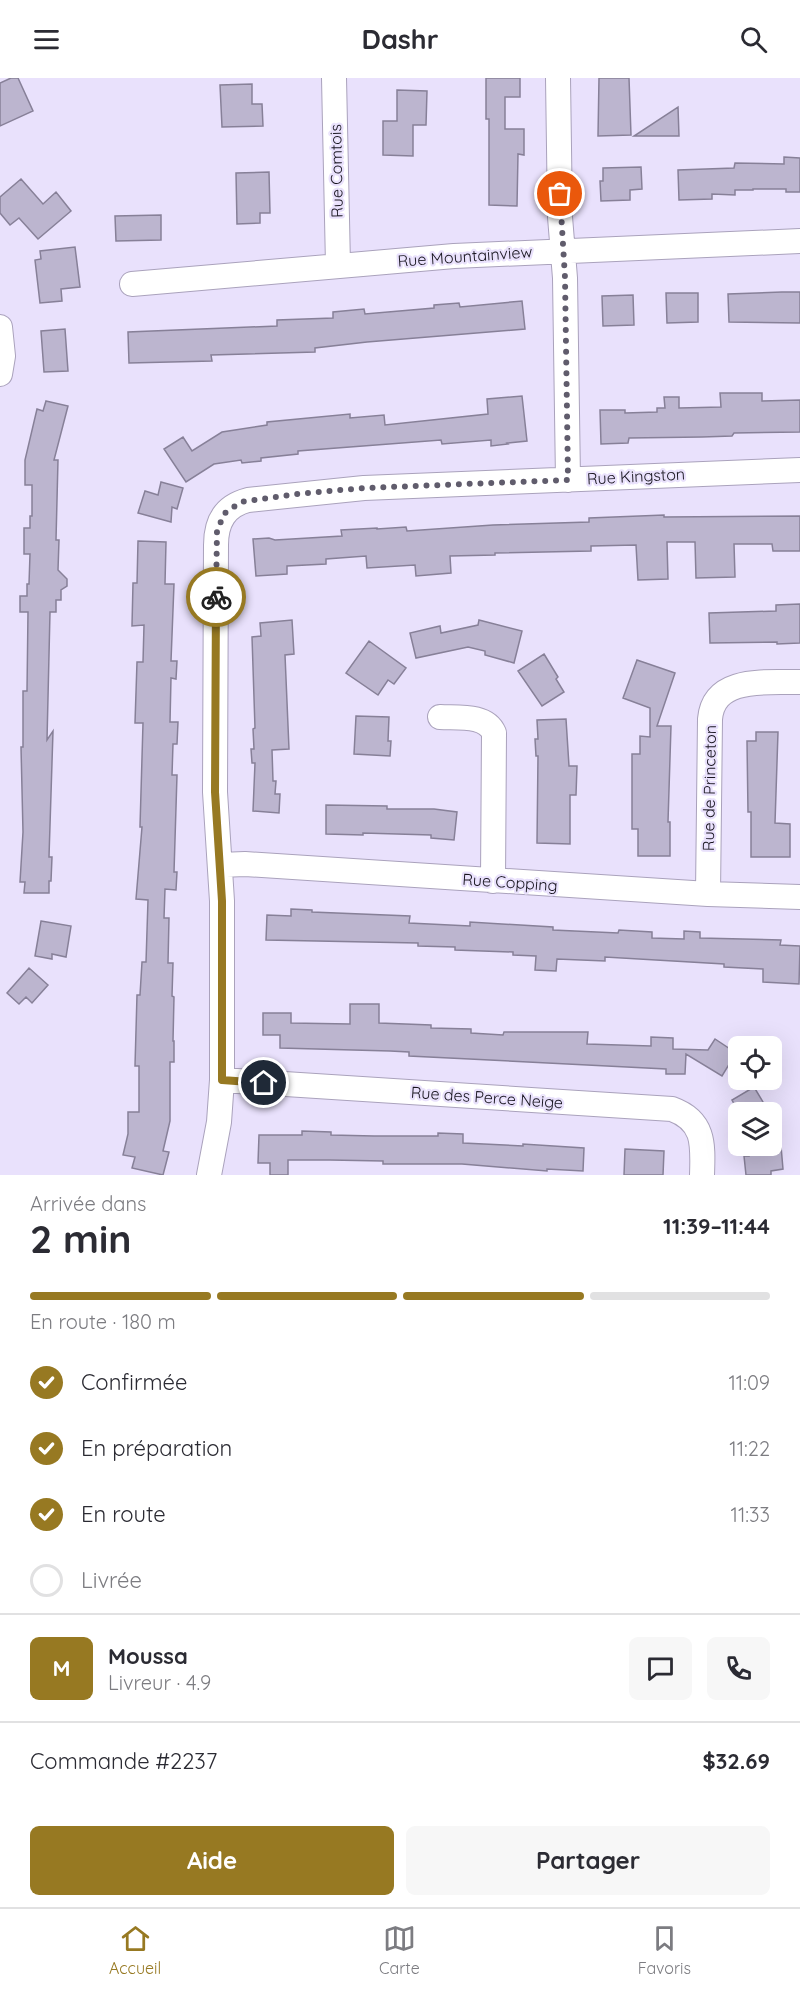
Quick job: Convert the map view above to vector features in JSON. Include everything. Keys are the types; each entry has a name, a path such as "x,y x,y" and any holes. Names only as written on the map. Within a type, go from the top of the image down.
{"street":[{"name":"Rue Comtois","path":"334,78 338,265"},
{"path":"558,78 560,217 565,278 568,480"},
{"name":"Rue Mountainview","path":"132,284 338,265 563,250 800,241"},
{"path":"0,327 3,356 0,374"},
{"name":"Rue Kingston","path":"220,865 215,792 216,537 218,524 235,504 248,500 324,491 800,470"},
{"name":"Rue de Princeton","path":"708,894 712,707 722,693 737,685 800,682"},
{"path":"440,717 482,720 490,725 494,733 494,881"},
{"name":"Rue Copping","path":"220,865 245,864 708,894 800,897"},
{"path":"210,1175 219,1122 222,1080 220,865"},
{"name":"Rue des Perce Neige","path":"222,1080 672,1109 690,1118 698,1129 702,1142 702,1175"}],"building":[{"path":"11,78 18,78 33,111 0,126 0,83"},
{"path":"486,78 520,78 520,97 505,97 505,129 524,129 524,155 518,154 517,206 489,205 489,119 486,119"},
{"path":"599,78 629,78 631,135 598,136"},
{"path":"252,84 252,104 262,104 263,126 222,127 220,85"},
{"path":"397,90 427,91 426,125 413,125 413,156 383,155 383,121 397,121"},
{"path":"678,107 679,136 634,136"},
{"path":"784,157 800,158 800,192 786,192 786,189 735,190 735,195 712,194 712,199 679,200 678,170 734,168 735,163 784,164"},
{"path":"641,167 642,189 630,190 630,200 601,201 600,181 603,181 603,168"},
{"path":"269,172 270,213 260,213 260,223 237,224 236,173"},
{"path":"21,179 43,204 56,192 71,211 38,239 19,218 10,225 0,213 0,197"},
{"path":"161,215 161,240 116,241 115,216"},
{"path":"75,247 80,287 61,289 62,301 40,303 35,260 41,259 40,251"},
{"path":"800,292 800,323 729,322 728,294"},
{"path":"666,293 698,293 698,322 667,323"},
{"path":"633,295 634,325 603,326 602,296"},
{"path":"522,301 525,329 367,342 315,348 315,352 211,355 212,361 129,363 128,332 277,326 277,320 333,318 333,312 364,309 365,314 434,308 434,305 459,303 460,307"},
{"path":"65,329 68,371 44,372 41,331"},
{"path":"720,393 762,393 762,401 800,400 800,432 629,438 628,443 601,444 600,410 625,410 625,413 657,412 657,408 665,408 664,397 679,397 679,408 721,407"},
{"path":"522,396 527,441 508,444 491,446 491,440 442,444 441,440 298,451 298,454 261,458 261,461 242,463 241,460 214,464 186,482 164,449 183,437 192,451 222,432 267,425 267,422 350,414 350,418 384,415 385,425 488,414 487,399"},
{"path":"46,401 68,406 54,460 58,460 56,540 59,540 58,570 67,579 67,586 61,590 61,600 56,600 56,612 50,612 47,740 53,731 49,857 52,857 51,881 49,881 49,893 24,893 25,882 20,882 23,832 21,747 23,747 23,691 27,691 28,612 20,612 20,596 27,596 27,584 29,584 30,554 24,554 24,528 30,528 30,516 32,516 32,485 25,485 25,460 37,409 43,411"},
{"path":"161,482 183,488 177,509 172,507 171,522 138,513 145,491 158,495"},
{"path":"664,515 664,517 800,516 800,551 773,551 772,544 734,544 735,577 696,578 695,542 667,542 668,579 638,580 636,545 591,546 591,551 450,556 451,573 416,576 415,565 367,568 366,556 326,559 326,564 287,566 287,574 256,576 253,539 342,536 341,530 406,527 407,531 589,522 589,518"},
{"path":"138,541 166,542 165,584 174,584 171,661 177,661 176,679 171,678 170,722 178,722 177,744 173,744 172,775 177,775 174,872 177,872 176,890 165,889 164,918 169,918 168,963 173,963 174,1062 170,1062 170,1121 163,1151 169,1152 163,1175 132,1168 135,1157 123,1155 128,1134 128,1112 139,1112 139,1066 135,1066 137,995 140,995 142,962 146,962 148,900 136,899 142,827 140,827 143,723 135,723 137,662 143,662 144,625 132,626 133,583 137,583"},
{"path":"800,604 800,643 710,643 709,613 776,611 776,605"},
{"path":"292,620 294,654 285,655 289,749 272,750 273,781 276,781 275,794 280,794 279,813 253,811 255,763 252,763 251,749 254,749 253,729 255,728 252,637 261,636 260,623"},
{"path":"479,620 522,631 514,663 485,655 485,651 468,647 416,658 410,633 440,626 441,633 478,625"},
{"path":"369,641 406,668 394,684 388,680 378,695 346,673"},
{"path":"544,654 564,692 542,706 518,671"},
{"path":"637,660 675,673 657,726 671,726 668,822 670,822 670,856 638,856 638,829 632,829 632,754 640,754 640,736 650,737 650,708 623,698"},
{"path":"356,716 389,717 390,756 354,754"},
{"path":"566,719 569,766 577,766 576,795 570,795 570,844 537,843 538,756 536,756 535,739 538,739 537,720"},
{"path":"756,732 778,732 775,823 790,824 790,857 751,857 747,741 756,741"},
{"path":"326,805 387,806 387,809 434,809 457,812 454,840 431,838 431,835 326,834"},
{"path":"291,909 410,916 409,923 470,926 470,922 553,927 553,930 618,933 619,930 652,932 652,938 684,939 684,931 700,932 700,938 781,940 780,945 800,946 799,984 763,982 763,969 724,967 724,964 605,957 605,961 557,959 556,971 535,970 536,956 513,955 513,952 455,950 455,947 418,946 418,943 266,940 267,915 291,916"},
{"path":"41,921 71,926 66,957 52,954 52,959 35,956"},
{"path":"29,968 48,985 32,1003 26,997 19,1004 7,993"},
{"path":"350,1004 379,1004 379,1023 471,1029 471,1033 503,1035 504,1032 588,1032 587,1044 651,1046 651,1037 673,1038 673,1049 708,1050 715,1039 728,1048 728,1066 722,1076 686,1054 685,1074 666,1074 666,1069 409,1056 409,1052 280,1048 280,1035 263,1035 263,1013 291,1013 291,1023 350,1024"},
{"path":"749,1090 756,1090 763,1102 733,1102 732,1100"},
{"path":"302,1131 331,1132 331,1135 374,1136 463,1134 463,1143 584,1148 583,1171 547,1169 547,1171 462,1164 383,1164 383,1161 288,1160 288,1175 270,1175 270,1163 258,1163 259,1135 302,1135"},
{"path":"625,1149 664,1151 663,1175 624,1175"},
{"path":"744,1156 782,1156 783,1169 771,1171 771,1175 746,1175"}],"way so far":[{"path":"216,597 218,524 225,513 241,502 364,488 568,480 565,278 560,194"}],"route":[{"path":"216,597 215,792 222,901 222,1080 264,1083"}]}
